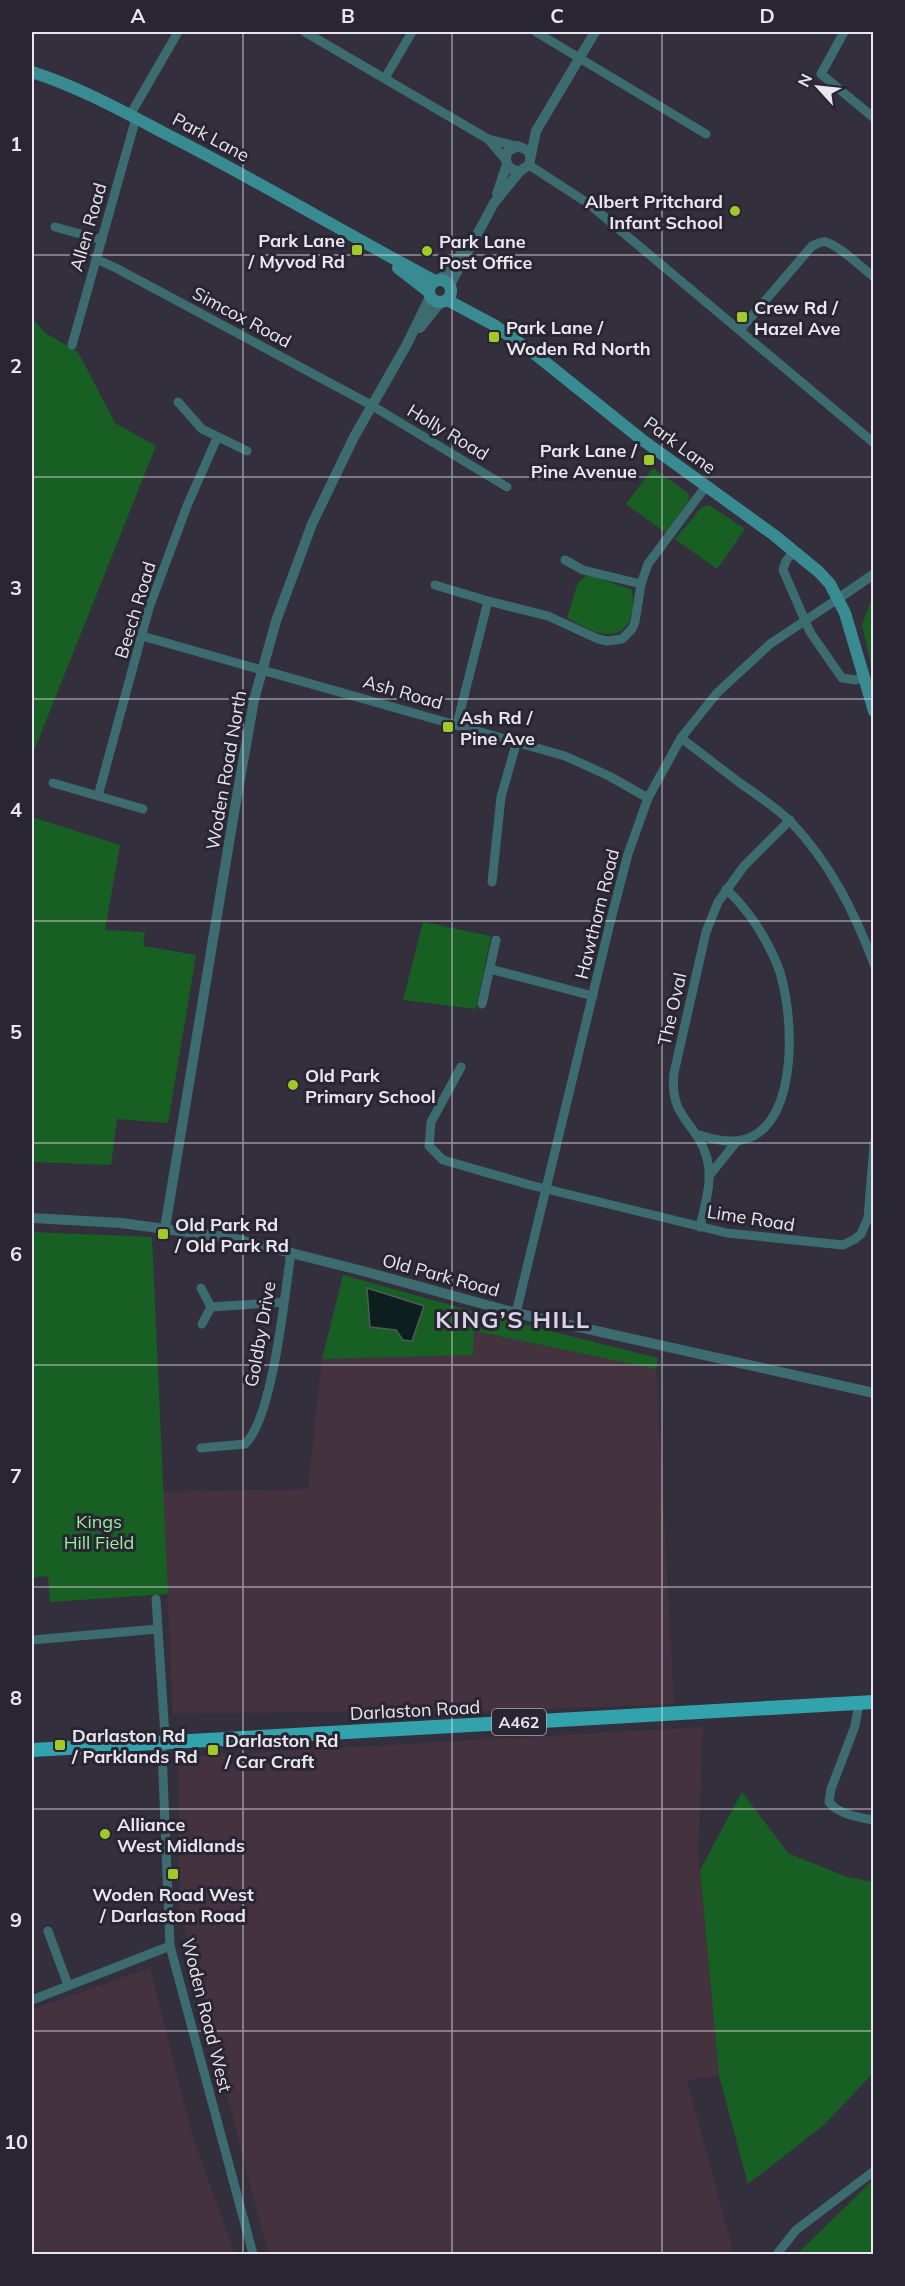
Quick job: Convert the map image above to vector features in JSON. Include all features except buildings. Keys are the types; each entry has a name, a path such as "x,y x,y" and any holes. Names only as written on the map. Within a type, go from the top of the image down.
{"main road":[{"name":"Park Lane","path":"32,72 58,81 231,167 369,246 494,325 535,354 641,439 794,550 819,572 839,598 873,711"},
{"name":"Darlaston Road","path":"32,1750 866,1702"}],"street":[{"name":"Allen Road","path":"72,345 102,240 133,117 178,32"},
{"path":"305,32 488,139 527,150 526,164"},
{"path":"385,78 412,32"},
{"path":"536,32 706,135"},
{"path":"494,203 526,164 536,131 595,32"},
{"path":"844,32 821,74 873,118"},
{"path":"494,203 508,151 536,131"},
{"path":"488,139 511,169 526,164"},
{"path":"526,164 589,204 873,443"},
{"name":"Woden Road North","path":"165,1228 234,813 255,700 276,621 312,524 354,437 406,346 494,203"},
{"path":"55,227 102,240"},
{"path":"740,330 819,242 826,242 834,246 873,277"},
{"name":"Simcox Road","path":"96,259 127,273 371,405"},
{"path":"178,402 201,429 247,451"},
{"name":"Holly Road","path":"371,405 507,487"},
{"name":"Beech Road","path":"98,796 149,608 187,506 217,438"},
{"path":"435,585 548,616 598,639 613,641 622,639 632,629 648,564 706,486"},
{"path":"794,550 783,570 810,632 842,678 849,680 864,676"},
{"path":"566,560 583,570 642,584"},
{"path":"839,598 873,574"},
{"name":"Hawthorn Road","path":"516,1313 628,854 648,798 681,738 717,693 770,644 839,598"},
{"path":"457,724 488,601"},
{"name":"Ash Road","path":"142,636 517,741 577,761 648,798"},
{"path":"681,738 790,820 837,881 858,922 873,964"},
{"path":"492,882 501,797 517,741"},
{"path":"53,783 143,809"},
{"name":"The Oval","path":"700,1227 709,1176 707,1160 696,1134 675,1103 673,1084 706,932 717,902 726,889 744,866 790,820"},
{"path":"696,1134 719,1141 737,1141 761,1130 780,1105 789,1040 786,1005 777,965 752,918 743,905 726,889"},
{"path":"483,1004 496,940"},
{"path":"490,969 593,996"},
{"name":"Lime Road","path":"461,1067 431,1122 429,1146 443,1160 546,1189 727,1233 826,1244 843,1245 850,1242 861,1234 868,1218 873,1144"},
{"path":"709,1176 737,1141"},
{"name":"Old Park Road","path":"32,1218 100,1221 232,1238 516,1313 873,1393"},
{"name":"Goldby Drive","path":"201,1448 245,1444 257,1429 277,1353 291,1252"},
{"path":"201,1288 211,1307"},
{"path":"211,1307 284,1302"},
{"path":"202,1324 211,1307"},
{"name":"Woden Road West","path":"156,1599 164,1743 162,1750 170,1946 253,2254"},
{"path":"32,1640 158,1629"},
{"path":"866,1702 831,1789 829,1802 843,1812 873,1820"},
{"path":"48,1932 68,1985"},
{"path":"32,2000 170,1946"},
{"path":"777,2254 796,2230 873,2171"}],"shaded area":[{"path":"367,1288 424,1306 412,1341 403,1340 396,1330 370,1327"},
{"path":"474,1331 656,1369 674,1704 484,1711 173,1713 163,1492 308,1489 322,1359 473,1355"},
{"path":"703,1727 698,1852 719,2076 687,2080 734,2254 268,2254 180,1911 178,1757"},
{"path":"150,1968 193,2138 235,2254 32,2254 32,2009"}],"green space":[{"path":"32,318 45,333 78,352 115,423 156,446 32,756"},
{"path":"653,468 688,493 689,500 666,533 626,504"},
{"path":"709,505 745,529 717,569 675,539 702,507"},
{"path":"587,574 632,590 632,613 630,620 621,630 601,634 567,618 577,585"},
{"path":"873,595 874,668 872,669 862,625"},
{"path":"32,817 120,845 105,930 145,932 143,946 196,955 168,1123 117,1119 111,1165 32,1162"},
{"path":"423,922 491,936 476,1009 403,1000"},
{"name":"Kings Hill Field","path":"32,1232 152,1237 168,1594 50,1602 48,1576 32,1578"},
{"path":"343,1275 475,1312 658,1358 656,1369 474,1331 473,1355 322,1359"},
{"path":"742,1792 788,1853 847,1877 874,1882 873,2073 824,2125 748,2184 719,2076 700,1870"},
{"path":"873,2180 873,2254 797,2254"}],"place":[{"name":"Albert Pritchard Infant School","path":"735,211"},
{"name":"Park Lane / Myvod Rd","path":"357,250"},
{"name":"Park Lane Post Office","path":"427,251"},
{"name":"Crew Rd / Hazel Ave","path":"742,317"},
{"name":"Park Lane / Woden Rd North","path":"494,337"},
{"name":"Park Lane / Pine Avenue","path":"649,460"},
{"name":"Ash Rd / Pine Ave","path":"448,727"},
{"name":"Old Park Primary School","path":"293,1085"},
{"name":"Old Park Rd / Old Park Rd","path":"163,1234"},
{"name":"Darlaston Rd / Parklands Rd","path":"60,1745"},
{"name":"Darlaston Rd / Car Craft","path":"213,1750"},
{"name":"Alliance West Midlands","path":"105,1834"},
{"name":"Woden Road West / Darlaston Road","path":"173,1874"}],"district":[{"name":"KING’S HILL","path":"513,1319"}]}
